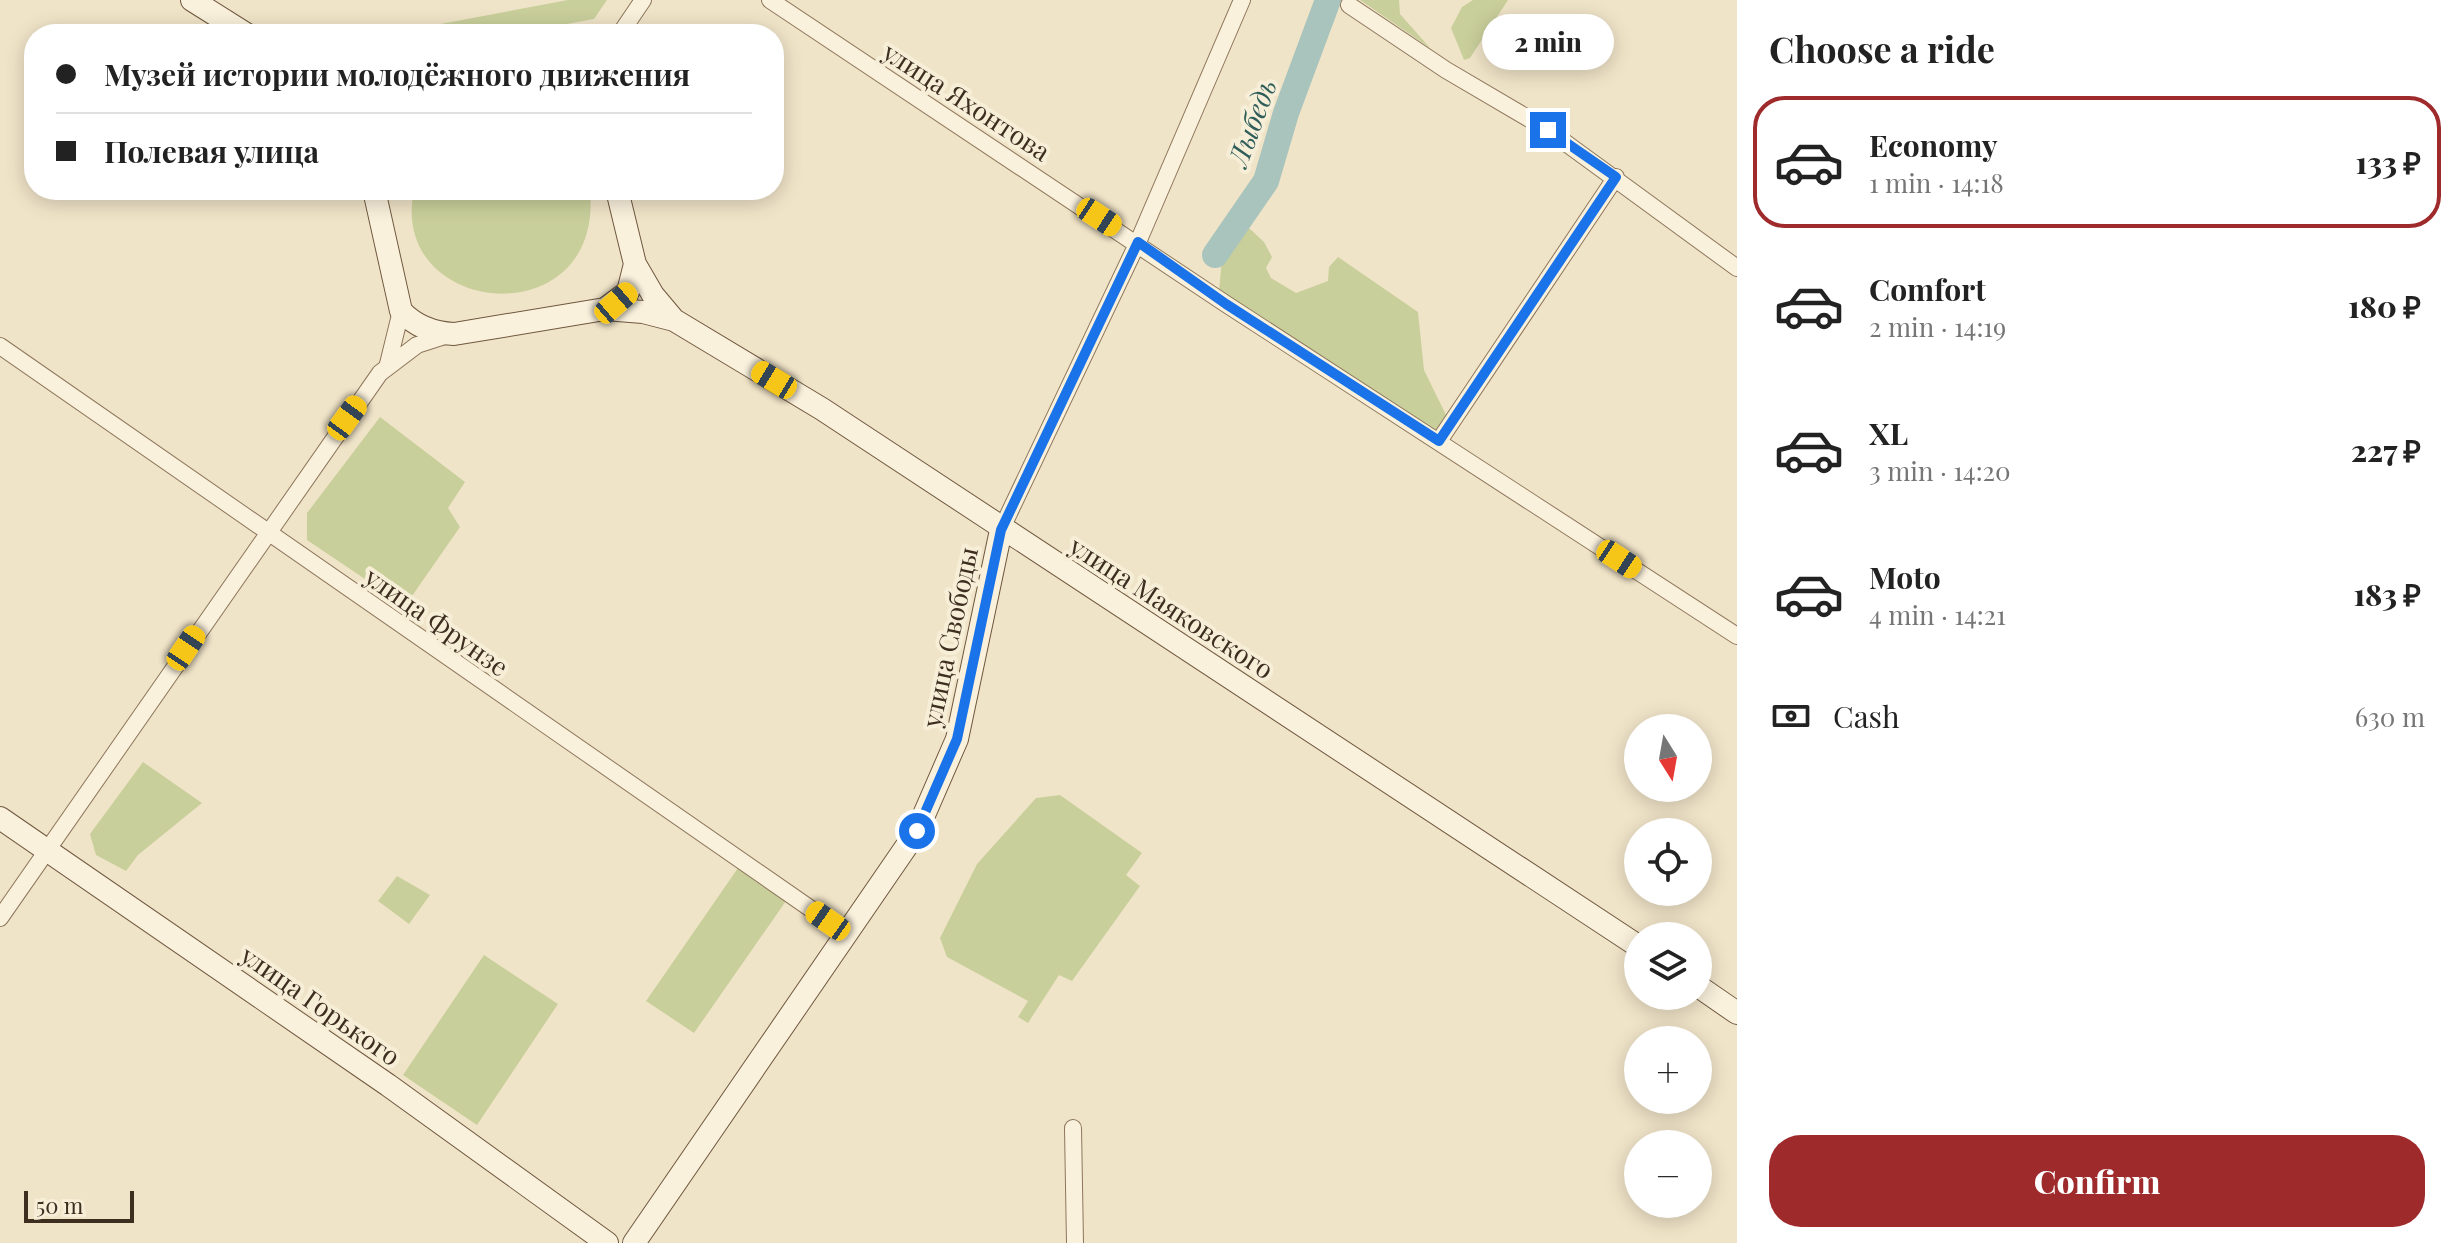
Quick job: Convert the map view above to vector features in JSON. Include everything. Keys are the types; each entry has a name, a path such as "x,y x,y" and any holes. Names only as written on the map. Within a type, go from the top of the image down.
{"street":[{"path":"192,0 230,24"},
{"path":"627,24 643,0"},
{"name":"улица Яхонтова","path":"770,0 1138,242 1226,304 1737,636"},
{"name":"улица Свободы","path":"634,1243 917,831 957,739 1001,530 1138,242 1242,0"},
{"path":"1349,5 1616,177 1737,268"},
{"path":"1439,441 1616,177"},
{"path":"376,200 401,311 388,364"},
{"name":"улица Маяковского","path":"619,200 635,264 653,295 674,320"},
{"path":"605,309 628,292 635,264"},
{"name":"улица Маяковского","path":"454,334 605,309 643,312 674,320 822,409 1001,530 1624,937"},
{"path":"401,311 411,322 438,333 454,334"},
{"path":"0,918 266,531 388,364 417,345 454,334"},
{"name":"улица Фрунзе","path":"0,346 847,934"},
{"name":"улица Горького","path":"0,818 388,1085 607,1243"},
{"path":"1712,996 1737,1013"},
{"path":"1073,1128 1075,1243"}],"green space":[{"path":"568,0 607,0 594,19 567,24 440,24"},
{"path":"1360,0 1399,0 1400,14 1430,48"},
{"path":"1473,0 1508,0 1470,58 1464,60 1451,28 1462,7"},
{"path":"414,200 589,200 585,238 565,270 533,289 497,294 462,285 432,265 414,233"},
{"path":"1241,229 1250,229 1264,242 1272,257 1266,268 1271,278 1296,293 1328,281 1329,267 1338,257 1418,312 1424,370 1447,417 1437,435 1219,291 1222,258"},
{"path":"380,417 465,482 448,508 460,527 405,606 307,540 307,513"},
{"path":"143,762 202,803 138,855 126,871 96,855 90,834"},
{"path":"1060,795 1142,853 1126,875 1140,886 1072,981 1059,975 1028,1023 1018,1017 1028,1001 947,957 940,938 977,864 1036,798"},
{"path":"738,868 786,901 694,1033 646,1001"},
{"path":"397,876 430,895 409,924 378,901"},
{"path":"484,955 558,1004 477,1125 403,1075"}],"waterway":[{"name":"Лыбедь","path":"1215,255 1266,181 1286,113 1328,0"}],"route":[{"path":"917,831 957,739 1001,530 1138,242 1226,304 1439,441 1616,177 1548,130"}]}
